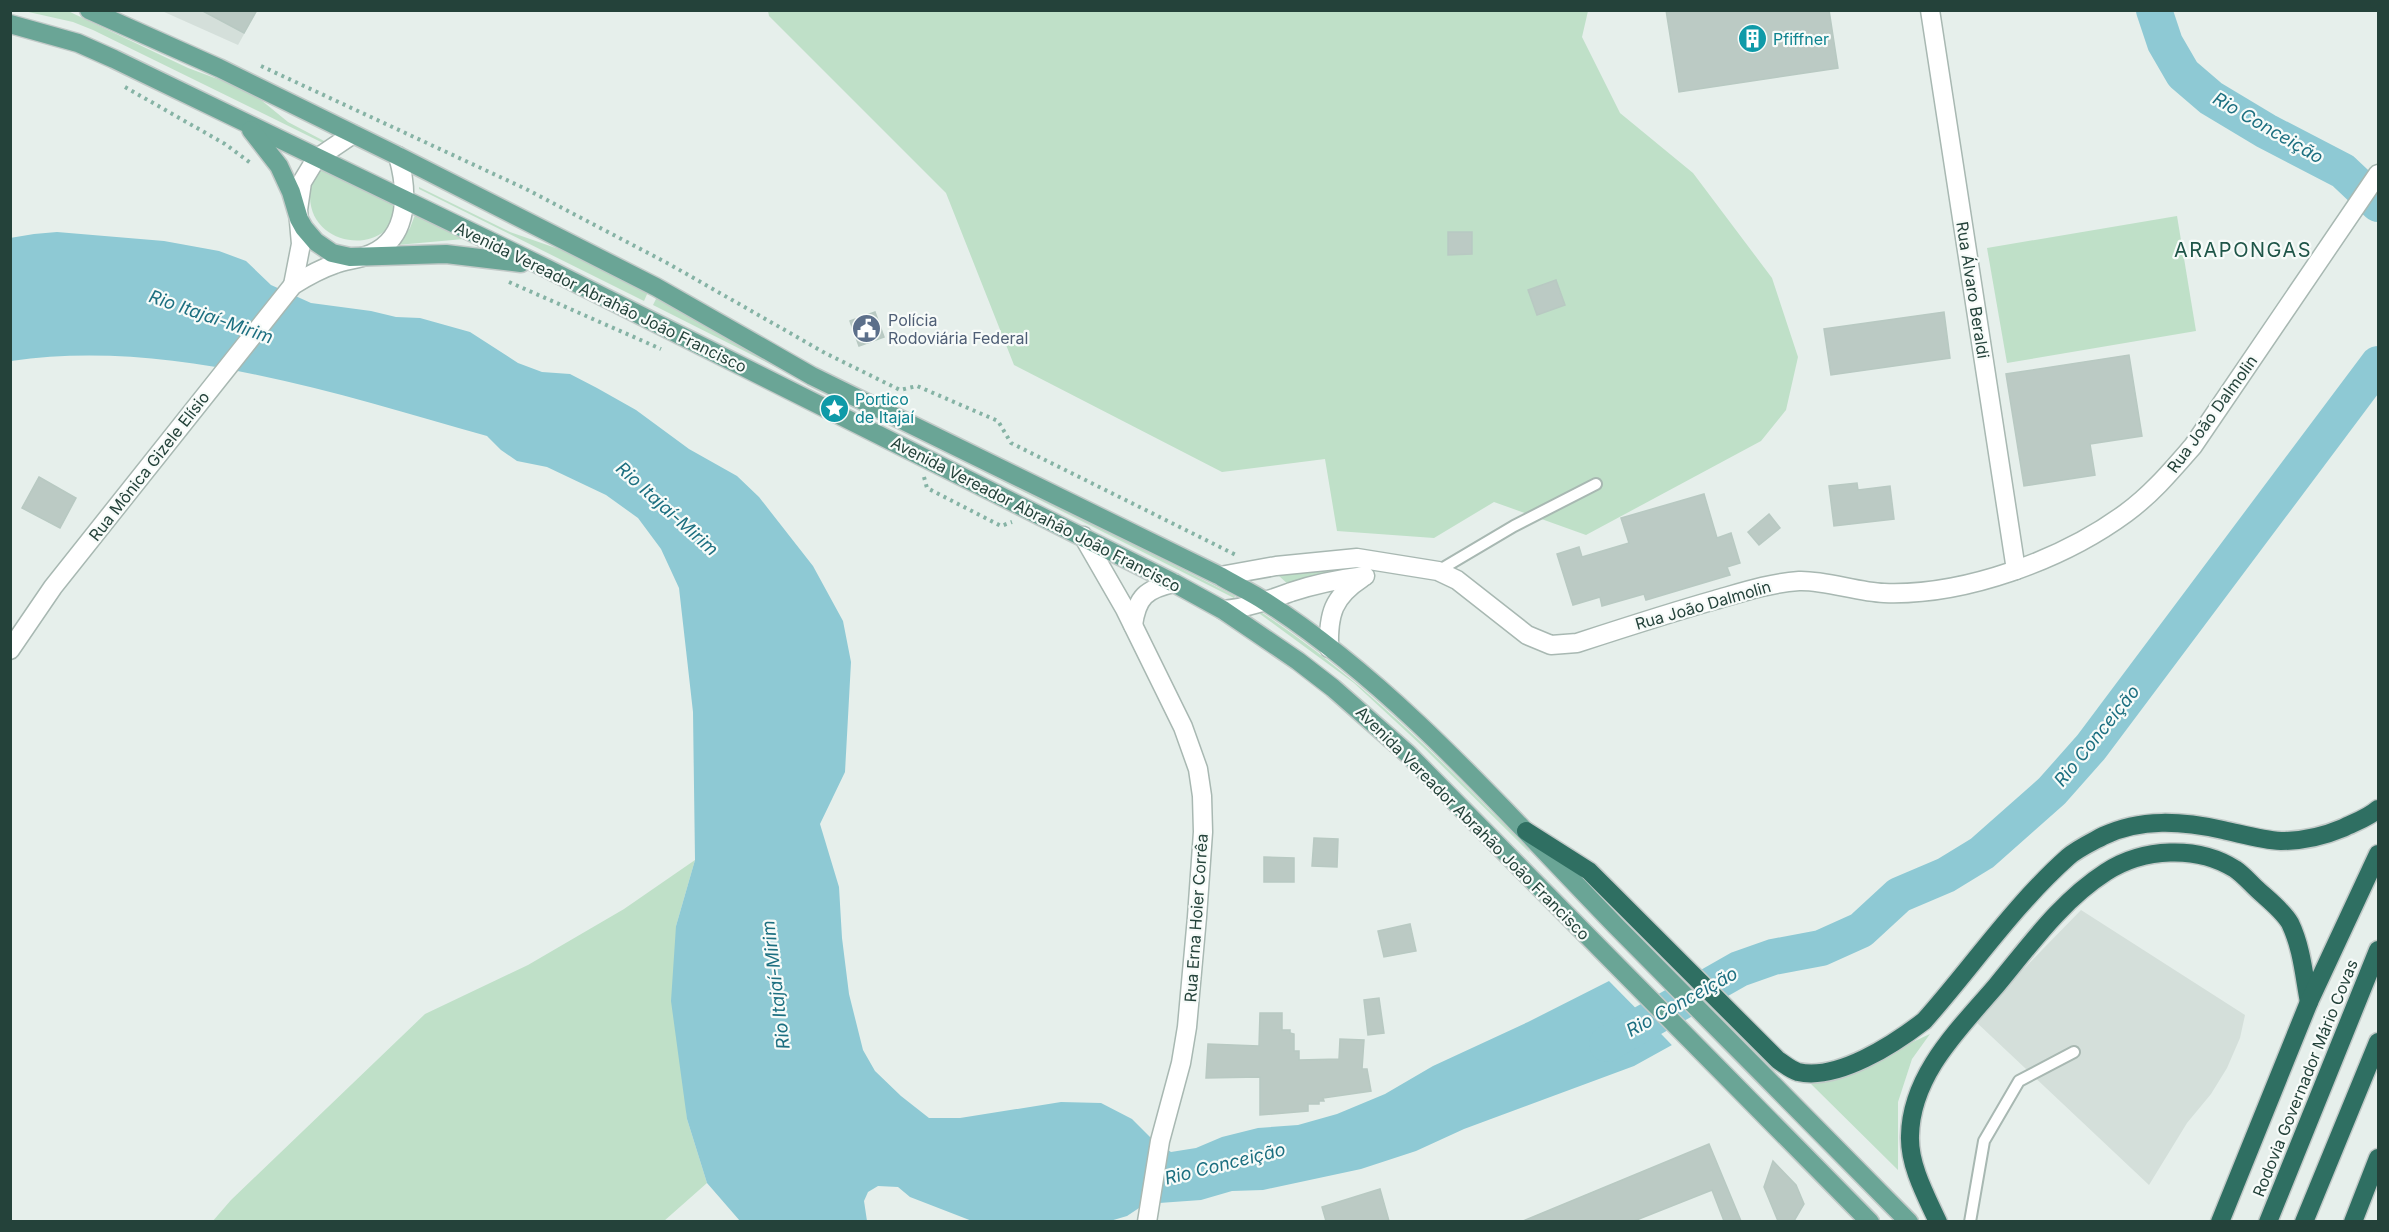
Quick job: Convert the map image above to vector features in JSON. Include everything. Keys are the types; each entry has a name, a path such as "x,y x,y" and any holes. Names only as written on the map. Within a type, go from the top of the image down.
{"highway":[{"path":"1526,831 1589,871 1778,1060 1795,1071 1821,1073 1847,1066 1905,1036 1924,1021 2028,898 2069,855 2105,836 2141,824 2169,821 2281,841 2336,831 2370,816 2379,809"},
{"path":"1938,1221 1912,1157 1910,1136 1915,1101 1930,1068 1954,1035 2054,916 2072,897 2108,871 2148,855 2179,852 2206,857 2235,870 2271,902 2288,921 2297,940 2308,1002"},
{"path":"2220,1221 2308,1002 2379,854"},
{"name":"Rodovia Governador Mário Covas","path":"2268,1221 2379,950"},
{"path":"2304,1221 2379,1042"},
{"path":"2353,1221 2376,1163"}],"main road":[{"name":"Avenida Vereador Abrahão João Francisco","path":"89,10 219,68 398,156 656,287 812,376 1220,576 1266,602 1329,648 1397,704 1526,831 1617,927 1909,1221"},
{"name":"Avenida Vereador Abrahão João Francisco","path":"10,24 78,44 546,268 1083,536 1223,610 1298,661 1371,720 1408,754 1870,1221"},
{"path":"243,122 279,166 291,192 299,219 310,236 324,248 341,256 466,255 546,268"}],"street":[{"name":"Rua Álvaro Beraldi","path":"1930,10 2016,570"},
{"name":"Rua Mônica Gizele Elísio","path":"288,291 301,244 299,191 306,174 316,159 353,134"},
{"name":"Rua Mônica Gizele Elísio","path":"10,650 53,587 288,291 328,266 378,250 393,237 402,220 405,200 398,156"},
{"name":"Rua João Dalmolin","path":"1220,576 1259,568 1357,558 1438,571 1456,580 1527,635 1551,645 1577,643 1760,587 1801,581 1884,593 1923,591 2016,570 2089,536 2126,513 2162,482 2193,446 2379,174"},
{"name":"Rua Erna Hoier Corrêa","path":"1083,536 1133,625 1191,745 1202,796 1203,832 1190,1005 1181,1064 1160,1141 1147,1221"},
{"name":"Rua João Dalmolin","path":"1223,610 1240,609 1299,590 1404,567"},
{"name":"Rua João Dalmolin","path":"1329,648 1329,621 1335,604 1345,591 1365,576"},
{"path":"1133,625 1139,600 1149,591 1174,583"}],"lane":[{"path":"1438,571 1514,526 1596,484"},
{"path":"1970,1221 1984,1141 2019,1081 2074,1052"}],"path":[{"path":"260,65 536,194 679,270 825,353 900,390 917,386 998,421 1011,443 1180,529 1226,549 1259,568"},
{"path":"119,84 225,144 255,167"},
{"path":"501,278 670,353"},
{"path":"924,476 927,488 1000,526 1015,521"}],"shaded area":[{"path":"162,11 257,11 238,45"},
{"path":"2081,910 2245,1015 2240,1038 2227,1068 2211,1094 2187,1123 2149,1185 1974,1020"}],"green space":[{"path":"24,11 68,11 188,68 250,91 288,122 326,142 325,144 93,30 73,22"},
{"path":"768,11 1588,11 1582,37 1620,113 1693,173 1772,278 1798,357 1786,410 1761,441 1586,535 1494,502 1434,538 1337,531 1325,459 1222,472 1014,365 946,193 769,16"},
{"path":"322,168 397,205 392,222 382,233 368,239 353,240 337,237 324,228 314,215 310,197 313,181"},
{"path":"419,187 510,232 573,254 648,292 644,301 419,189"},
{"path":"415,215 464,239 397,245 410,228"},
{"path":"2177,216 2196,331 2007,363 1987,248"},
{"path":"657,297 764,357 1235,596 1234,598 653,305"},
{"path":"1336,570 1330,576 1290,586 1278,575"},
{"path":"1261,612 1321,655 1377,702 1431,751 1515,834 1530,853 1422,746 1354,683 1260,614"},
{"path":"695,860 676,926 687,1119 707,1183 664,1221 212,1222 231,1200 425,1014 528,965 624,909"},
{"path":"1930,1034 1912,1059 1898,1102 1898,1170 1810,1083 1847,1072"}],"water":[{"name":"Rio Itajaí-Mirim","path":"57,232 164,241 219,251 246,261 271,285 311,303 371,311 396,317 420,318 470,332 518,363 542,372 570,374 636,410 689,449 737,476 759,497 813,566 843,621 851,662 845,772 820,824 839,887 849,994 863,1050 875,1071 929,1118 960,1118 1061,1102 1101,1103 1132,1119 1151,1138 1171,1152 1196,1148 1222,1137 1258,1128 1298,1125 1337,1114 1385,1094 1433,1066 1611,980 1672,1045 1634,1066 1464,1129 1416,1151 1361,1169 1263,1190 1232,1191 1201,1200 1145,1204 1127,1216 1110,1221 972,1221 910,1197 898,1187 878,1186 868,1192 864,1201 867,1221 740,1221 707,1183 687,1119 671,1001 676,926 695,860 693,712 679,588 661,549 638,518 606,495 547,467 517,461 487,436 312,387 191,363 131,357 71,356 11,361 10,238"}],"pier":[{"path":"1611,977 1674,1043 1674,1047 1607,979"}],"building":[{"path":"201,10 257,10 244,33"},
{"name":"Pfiffner","path":"1666,10 1829,10 1838,68 1679,92"},
{"path":"1448,232 1472,232 1472,254 1448,255"},
{"path":"1556,280 1565,305 1537,315 1528,290"},
{"name":"Polícia Rodoviária Federal","path":"875,312 884,337 859,346 850,321"},
{"path":"1944,312 1950,358 1831,375 1824,329"},
{"path":"2129,355 2142,436 2090,444 2095,475 2024,486 2006,374"},
{"path":"39,477 76,498 60,528 22,508"},
{"path":"1857,483 1858,490 1890,486 1894,519 1834,526 1829,486"},
{"path":"1704,494 1717,538 1731,533 1740,563 1727,567 1730,575 1646,600 1644,594 1602,606 1600,597 1573,605 1557,554 1579,547 1582,557 1629,543 1621,518"},
{"path":"1769,514 1780,528 1759,545 1748,532"},
{"path":"1314,838 1338,839 1337,867 1312,866"},
{"path":"1264,857 1294,858 1294,882 1264,882"},
{"path":"1410,924 1416,951 1384,957 1378,931"},
{"path":"1379,998 1384,1033 1368,1035 1364,1000"},
{"path":"1260,1013 1282,1013 1282,1030 1290,1030 1290,1033 1294,1034 1294,1051 1299,1051 1299,1060 1339,1059 1340,1039 1364,1040 1362,1069 1367,1069 1371,1091 1323,1098 1324,1101 1319,1101 1319,1104 1308,1104 1308,1111 1260,1115 1260,1077 1206,1078 1208,1044 1259,1046"},
{"path":"1709,1144 1741,1221 1724,1221 1712,1190 1634,1221 1523,1221"},
{"path":"1773,1161 1796,1185 1804,1204 1794,1221 1778,1221 1764,1187"},
{"path":"1380,1189 1389,1221 1326,1221 1322,1207"}],"waterway":[{"name":"Rio Conceição","path":"2154,10 2165,43 2183,74 2211,98 2266,131 2343,171 2378,204"},
{"name":"Rio Conceição","path":"1607,1044 1739,969 1773,957 1821,948 1861,930 1899,895 1946,875 1982,853 2052,791 2091,747 2378,364"}],"place":[{"name":"Pfiffner","path":"1752,39"},
{"name":"Polícia Rodoviária Federal","path":"867,329"},
{"name":"Portico de Itajaí","path":"834,408"}],"district":[{"name":"ARAPONGAS","path":"2243,250"}]}
